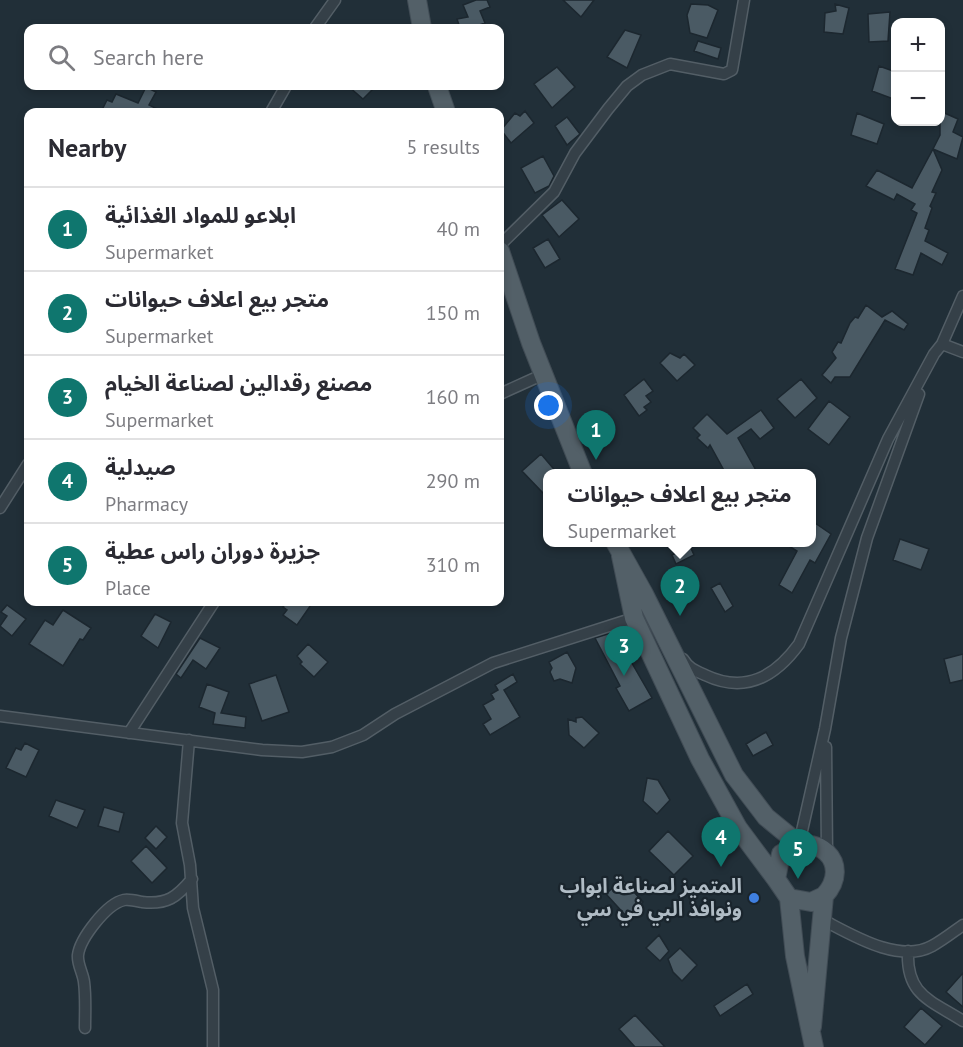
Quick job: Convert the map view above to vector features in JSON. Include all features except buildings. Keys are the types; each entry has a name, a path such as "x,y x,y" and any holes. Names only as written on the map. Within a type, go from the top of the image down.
{"main road":[{"path":"417,0 421,24"},
{"path":"438,90 445,108"},
{"path":"504,262 581,469"},
{"path":"618,549 648,602 734,775 766,817 799,844"},
{"path":"618,549 634,618 699,759 738,828 789,898 795,956 812,1028 814,1047"},
{"path":"776,879 781,854 799,844 814,845 832,859 834,883 824,896 811,902 789,898"},
{"path":"812,1028 824,896"}],"street":[{"path":"318,24 335,0"},
{"path":"504,241 554,192 575,153 627,86 642,75 670,64 724,74 732,70 744,0"},
{"path":"273,108 284,90"},
{"path":"0,716 282,751 302,752 332,747 363,735 395,714 493,663 634,618 648,602 687,666 723,683 759,680 784,664 799,645 888,440 934,354 942,344 963,296"},
{"path":"942,344 963,352"},
{"path":"799,844 825,729 841,638 867,538 934,354"},
{"path":"504,392 544,374"},
{"path":"0,508 24,470"},
{"path":"129,733 211,606"},
{"path":"825,729 827,853"},
{"path":"189,740 182,824 192,879 193,908 213,990 213,1047"},
{"path":"85,1028 84,981 78,958 81,944 94,925 111,907 124,900 156,904 167,902 178,896 192,879"},
{"path":"823,920 863,940 908,951 932,946 963,925"},
{"path":"908,951 907,970 917,990 963,1021"}],"place":[{"name":"ابلاعو للمواد الغذائية","path":"596,460"},
{"name":"متجر بيع اعلاف حيوانات","path":"680,616"},
{"name":"مصنع رقدالين لصناعة الخيام","path":"624,676"},
{"name":"صيدلية","path":"721,867"},
{"name":"جزيرة دوران راس عطية","path":"798,879"},
{"name":"المتميز لصناعة ابواب ونوافذ البي في سي","path":"754,898"}]}
